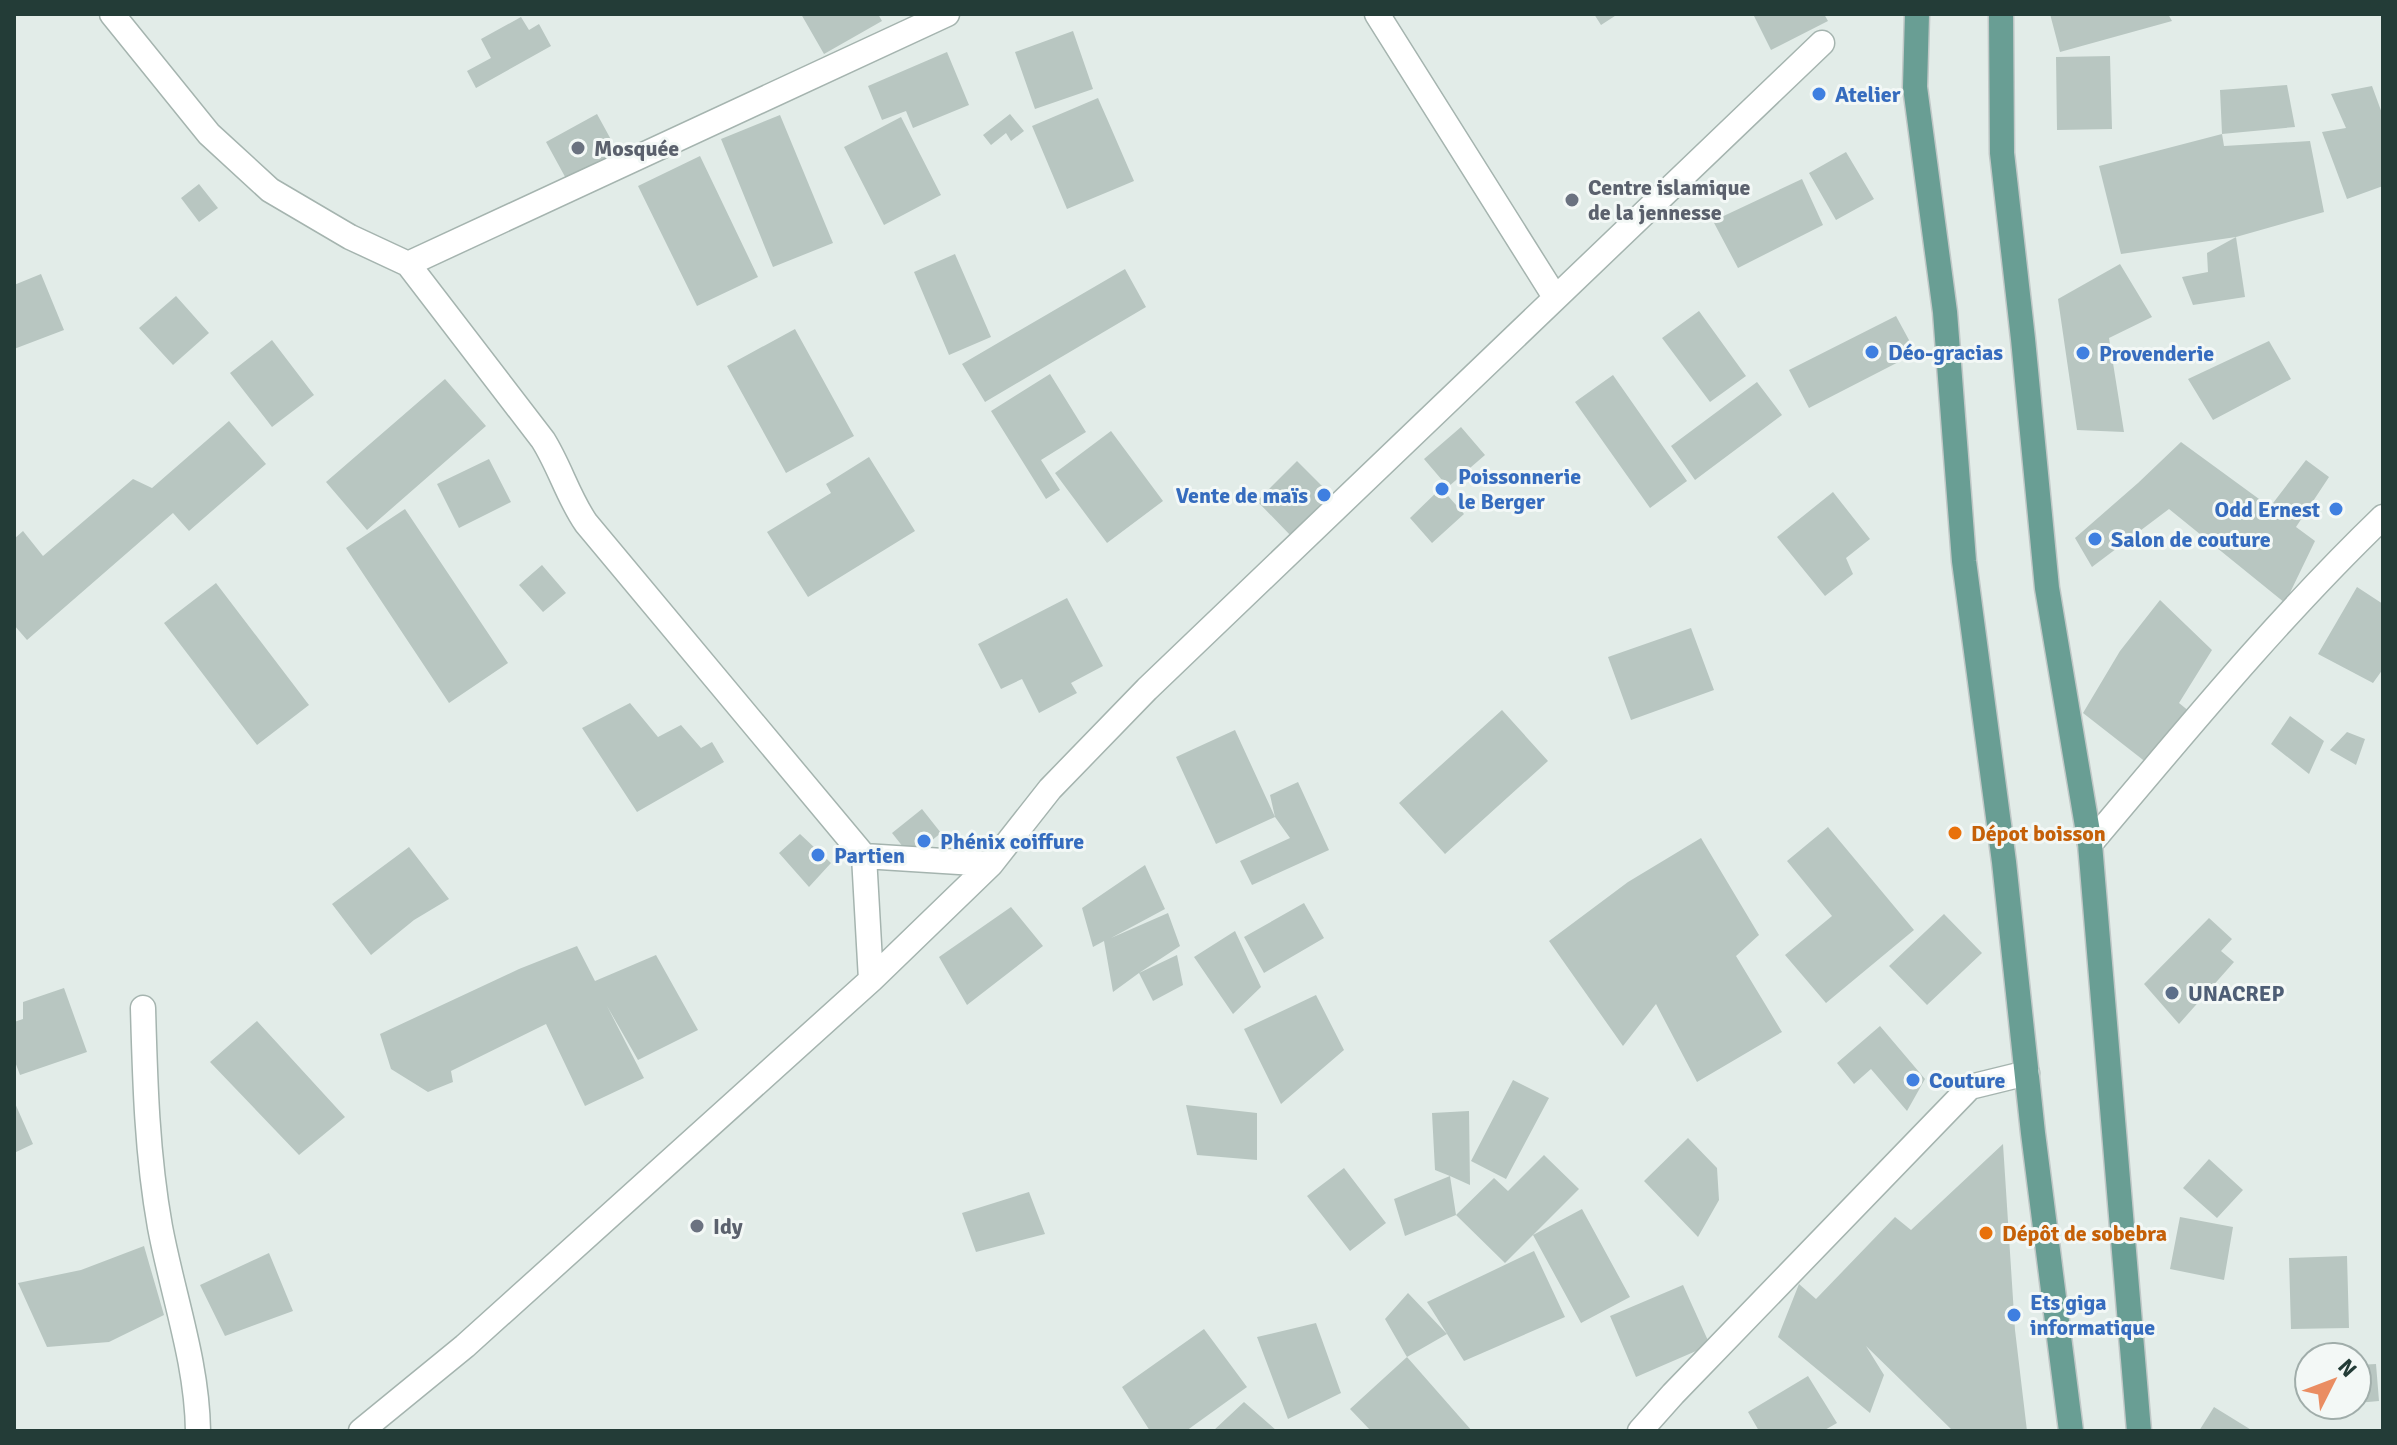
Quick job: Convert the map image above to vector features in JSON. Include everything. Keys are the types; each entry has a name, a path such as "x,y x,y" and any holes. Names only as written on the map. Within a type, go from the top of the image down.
{"main road":[{"path":"1917,14 1915,87 1945,312 1964,561 2004,862 2071,1431"},
{"path":"2001,14 2002,153 2047,588 2090,844 2139,1431"}],"street":[{"path":"112,14 209,134 270,190 350,237 408,264 543,440 557,462 572,502 586,523 864,856 871,980"},
{"path":"408,264 947,14"},
{"path":"1377,14 1555,297"},
{"path":"361,1431 465,1346 871,980 991,864 1050,789 1099,736 1822,43"},
{"path":"2090,844 2334,564 2383,517"},
{"path":"864,856 991,864"},
{"path":"143,1008 147,1126 161,1228 193,1366 198,1431"},
{"path":"1640,1431 1970,1087 2027,1073"}],"building":[{"path":"801,14 878,14 882,21 824,54"},
{"path":"1594,14 1618,14 1601,25"},
{"path":"1753,14 1824,14 1828,21 1771,50"},
{"path":"2050,14 2168,14 2172,21 2060,52"},
{"path":"521,17 529,30 539,24 551,46 476,88 467,71 491,58 481,39"},
{"path":"1073,31 1093,89 1035,109 1015,52"},
{"path":"947,52 969,105 913,128 906,111 882,120 868,86"},
{"path":"2110,56 2112,129 2057,130 2056,57"},
{"path":"2287,85 2295,127 2222,134 2220,90"},
{"path":"2372,86 2383,116 2383,186 2347,199 2322,132 2346,128 2331,94"},
{"path":"1098,98 1134,181 1067,209 1032,126"},
{"path":"597,114 620,156 569,184 546,142"},
{"path":"1010,114 1024,131 1011,141 1006,133 991,145 983,135"},
{"path":"780,115 833,243 773,267 721,139"},
{"path":"901,117 941,195 884,225 844,147"},
{"path":"2222,134 2224,146 2310,141 2324,212 2236,237 2121,254 2099,166"},
{"path":"1846,152 1874,199 1836,220 1809,173"},
{"path":"700,156 758,277 697,306 638,186"},
{"path":"1802,179 1823,225 1738,268 1713,221"},
{"path":"199,184 218,208 199,222 181,198"},
{"path":"2236,237 2245,297 2193,305 2182,277 2208,272 2207,253"},
{"path":"955,254 991,337 949,355 914,272"},
{"path":"2120,264 2152,317 2109,338 2124,432 2077,430 2058,299"},
{"path":"1125,269 1146,307 985,402 962,364"},
{"path":"41,274 64,330 14,349 14,285"},
{"path":"176,296 209,333 173,365 139,328"},
{"path":"1699,311 1746,376 1710,402 1662,338"},
{"path":"1896,316 1916,353 1809,408 1789,370"},
{"path":"795,329 854,436 786,473 727,366"},
{"path":"272,340 314,395 272,427 230,373"},
{"path":"2269,341 2291,379 2213,420 2188,379"},
{"path":"1050,374 1086,432 1041,460 1060,490 1046,499 991,411"},
{"path":"1613,375 1687,481 1650,508 1575,402"},
{"path":"445,379 486,426 367,530 326,482"},
{"path":"1757,382 1782,415 1695,480 1671,446"},
{"path":"229,421 266,464 189,531 173,513 27,640 14,625 14,539 23,531 43,556 133,479 152,488"},
{"path":"1461,427 1485,455 1448,487 1424,459"},
{"path":"1111,431 1163,501 1107,543 1055,473"},
{"path":"2181,442 2270,507 2306,460 2329,477 2296,527 2315,541 2285,603 2169,509 2092,567 2075,538"},
{"path":"869,457 915,531 808,597 767,532 831,493 826,484"},
{"path":"489,459 511,502 459,528 437,484"},
{"path":"1297,461 1332,496 1292,537 1257,501"},
{"path":"1441,488 1464,514 1432,543 1410,518"},
{"path":"1833,492 1870,539 1846,558 1853,574 1825,596 1777,537"},
{"path":"405,509 508,663 449,703 346,548"},
{"path":"542,565 566,593 543,612 519,585"},
{"path":"216,583 309,705 257,745 164,623"},
{"path":"2357,587 2383,604 2383,669 2373,683 2318,654"},
{"path":"1067,598 1103,666 1071,683 1077,693 1039,713 1022,679 1001,689 978,644"},
{"path":"2160,600 2212,650 2179,703 2190,712 2147,763 2083,713 2120,651"},
{"path":"1691,628 1714,690 1631,720 1608,657"},
{"path":"630,703 658,737 681,725 701,748 712,742 724,762 637,812 582,728"},
{"path":"1502,710 1548,761 1445,854 1399,803"},
{"path":"2290,716 2324,741 2309,774 2271,744"},
{"path":"1235,730 1275,817 1216,844 1176,757"},
{"path":"2347,732 2365,739 2356,765 2330,750"},
{"path":"1298,782 1329,850 1252,885 1240,861 1290,838 1275,817 1270,795"},
{"path":"922,809 941,833 911,857 892,833"},
{"path":"1828,827 1914,930 1826,1003 1785,955 1832,916 1787,861"},
{"path":"800,834 831,863 809,887 779,853"},
{"path":"1701,838 1759,935 1736,956 1782,1032 1697,1082 1656,1004 1623,1046 1549,941 1628,882"},
{"path":"409,847 449,899 414,920 371,955 332,904"},
{"path":"1145,865 1165,909 1111,938 1168,913 1180,946 1113,992 1104,941 1093,947 1082,908"},
{"path":"1304,903 1324,938 1264,973 1244,937"},
{"path":"1011,907 1043,946 967,1005 939,957"},
{"path":"1944,914 1982,953 1927,1005 1889,966"},
{"path":"2209,918 2232,939 2221,951 2234,962 2179,1024 2144,984"},
{"path":"1235,931 1261,987 1233,1014 1194,957"},
{"path":"577,946 595,981 656,955 698,1030 638,1060 607,1006 644,1078 585,1106 546,1024 451,1071 453,1082 428,1092 391,1069 380,1034 519,969"},
{"path":"1177,955 1183,985 1153,1001 1139,973"},
{"path":"64,988 87,1052 20,1075 14,1059 14,1022 23,1019 23,1002"},
{"path":"1316,995 1344,1050 1281,1104 1244,1029"},
{"path":"257,1021 345,1117 299,1155 210,1062"},
{"path":"1880,1026 1925,1079 1907,1111 1871,1069 1854,1084 1837,1063"},
{"path":"1513,1080 1549,1098 1506,1179 1471,1161"},
{"path":"14,1101 33,1144 14,1153"},
{"path":"1186,1105 1257,1113 1257,1160 1197,1155"},
{"path":"1469,1111 1470,1185 1435,1170 1432,1113"},
{"path":"1688,1138 1717,1168 1719,1200 1698,1237 1644,1181"},
{"path":"2003,1144 2015,1330 2027,1431 1953,1431 1866,1346 1884,1375 1870,1413 1778,1337 1799,1284 1816,1299 1895,1217 1911,1230"},
{"path":"1544,1155 1579,1189 1505,1263 1456,1215 1494,1178 1508,1191"},
{"path":"2209,1159 2243,1190 2217,1218 2183,1188"},
{"path":"1344,1168 1386,1223 1350,1251 1307,1196"},
{"path":"1450,1176 1456,1215 1405,1236 1394,1199"},
{"path":"1029,1192 1045,1234 976,1252 962,1213"},
{"path":"1582,1209 1630,1297 1581,1323 1533,1235"},
{"path":"2180,1217 2233,1227 2224,1280 2170,1269"},
{"path":"144,1246 164,1315 109,1342 47,1347 18,1283 81,1270"},
{"path":"1534,1251 1565,1317 1464,1361 1427,1302"},
{"path":"269,1253 293,1311 225,1336 200,1285"},
{"path":"2347,1256 2349,1328 2291,1329 2289,1258"},
{"path":"1683,1285 1710,1345 1636,1377 1610,1316"},
{"path":"1408,1293 1447,1334 1407,1357 1385,1319"},
{"path":"1316,1323 1341,1393 1288,1419 1257,1337"},
{"path":"1204,1329 1247,1387 1186,1431 1150,1431 1122,1387"},
{"path":"1407,1357 1472,1431 1371,1431 1350,1409"},
{"path":"2373,1364 2376,1364 2379,1401 2373,1402"},
{"path":"1808,1376 1837,1423 1823,1431 1759,1431 1748,1412"},
{"path":"1244,1402 1277,1431 1213,1431"},
{"path":"2214,1407 2253,1431 2199,1431"}],"place":[{"name":"Atelier","path":"1819,94"},
{"name":"Mosquée","path":"578,148"},
{"name":"Centre islamique de la jennesse","path":"1572,200"},
{"name":"Déo-gracias","path":"1872,352"},
{"name":"Provenderie","path":"2083,353"},
{"name":"Poissonnerie le Berger","path":"1442,489"},
{"name":"Vente de maïs","path":"1324,495"},
{"name":"Odd Ernest","path":"2336,509"},
{"name":"Salon de couture","path":"2095,539"},
{"name":"Dépot boisson","path":"1955,833"},
{"name":"Phénix coiffure","path":"924,841"},
{"name":"Partien","path":"818,855"},
{"name":"UNACREP","path":"2172,993"},
{"name":"Couture","path":"1913,1080"},
{"name":"Idy","path":"697,1226"},
{"name":"Dépôt de sobebra","path":"1986,1233"},
{"name":"Ets giga informatique","path":"2014,1315"}]}
